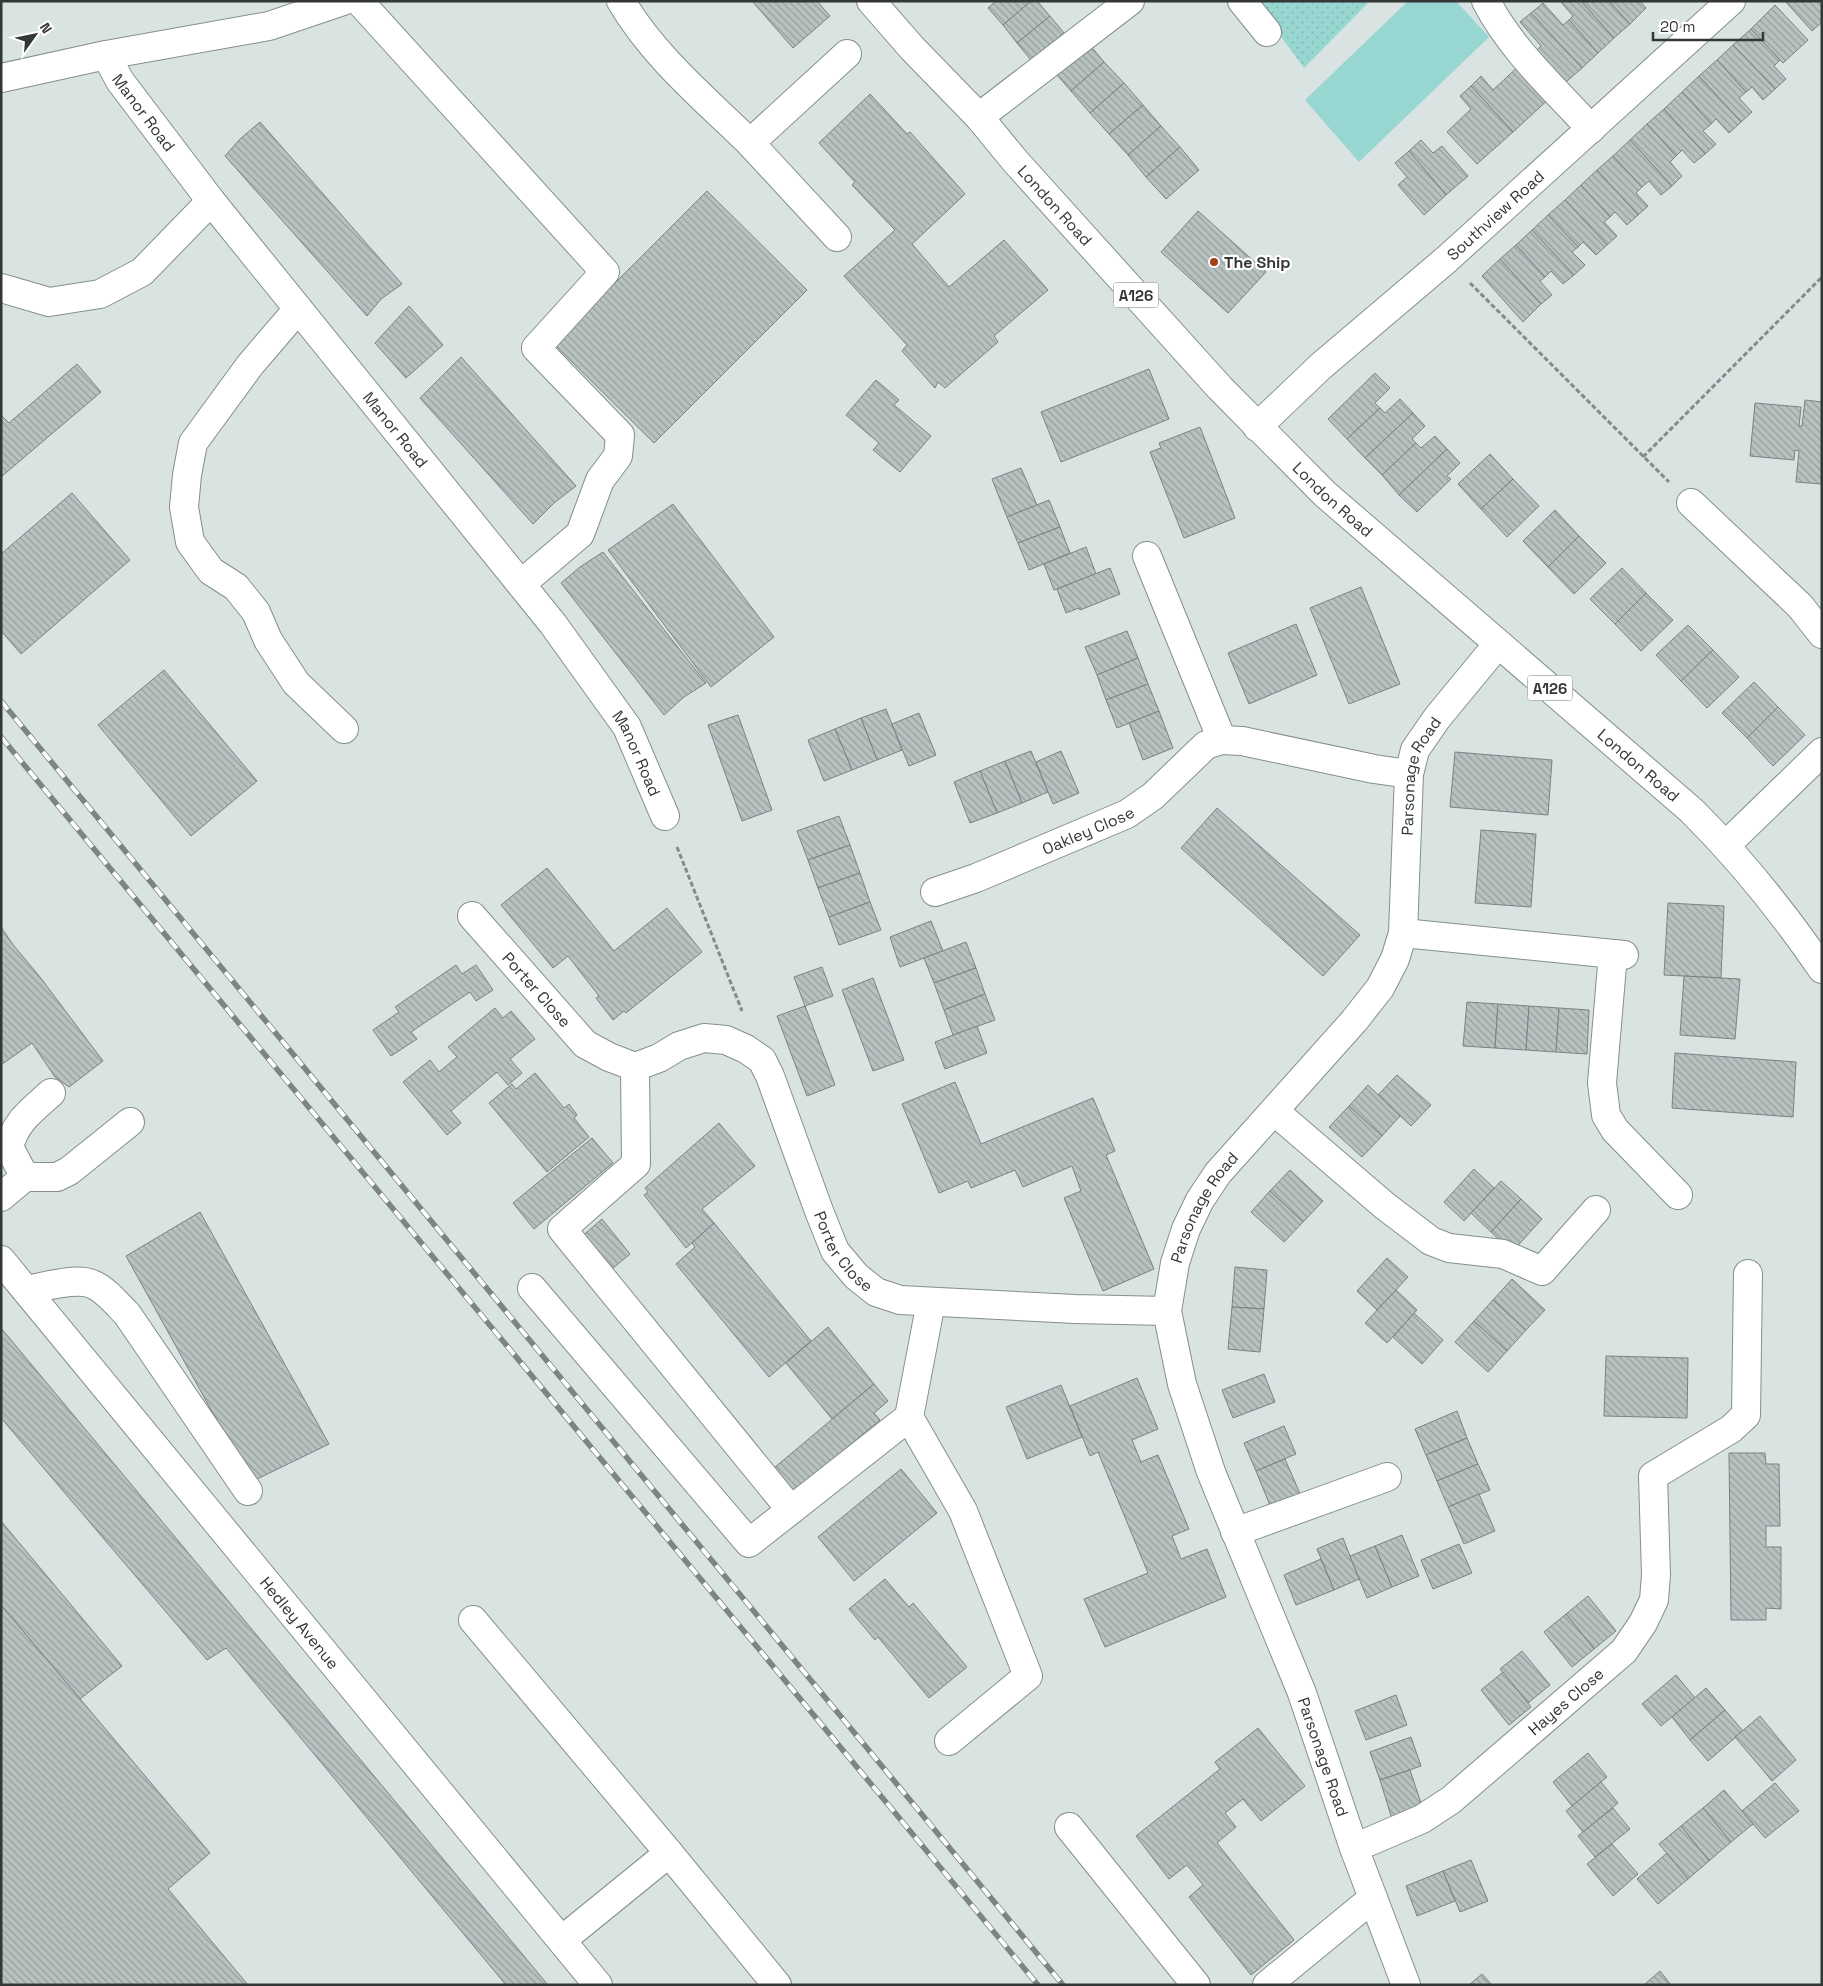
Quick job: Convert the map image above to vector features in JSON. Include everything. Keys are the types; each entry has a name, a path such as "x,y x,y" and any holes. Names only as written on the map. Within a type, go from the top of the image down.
{"street":[{"name":"Manor Road","path":"1,78 106,56 269,26 301,8 343,1"},
{"path":"359,1 605,272 536,348 620,435 618,456 600,480 580,534 521,584"},
{"path":"621,1 627,13 656,49 750,143 838,237"},
{"name":"London Road","path":"871,1 912,48 979,117 1016,162 1257,427 1325,494 1660,781 1726,845 1791,925 1822,969"},
{"path":"979,117 1130,1"},
{"path":"1242,1 1267,32"},
{"path":"1486,1 1494,17 1521,52 1591,129"},
{"name":"Southview Road","path":"1257,427 1321,366 1447,259 1731,1"},
{"path":"750,143 847,54"},
{"name":"Manor Road","path":"106,56 120,81 210,202 553,624 627,727 665,816"},
{"path":"1,288 49,302 100,294 142,272 210,202"},
{"path":"298,309 250,364 193,443 184,507 190,542 211,572 236,587 256,612 268,640 296,683 344,729"},
{"path":"1691,503 1800,606 1822,634"},
{"path":"1147,556 1222,740 1242,741 1374,769 1408,774"},
{"name":"Parsonage Road","path":"1406,1985 1354,1848 1302,1693 1211,1472 1182,1384 1167,1311 1175,1263 1186,1229 1200,1200 1218,1173 1354,1021 1380,988 1395,959 1403,933 1408,774 1414,750 1437,718 1498,644"},
{"name":"Oakley Close","path":"935,892 976,878 1127,814 1153,796 1206,746 1222,740"},
{"path":"1726,845 1822,752"},
{"name":"Porter Close","path":"472,916 585,1044 609,1057 635,1067"},
{"path":"1403,933 1618,954 1602,1083 1606,1115 1615,1130 1678,1195"},
{"path":"762,1060 746,1049 726,1040 704,1038 678,1046 659,1058 635,1067 636,1164 562,1229 791,1510"},
{"name":"Porter Close","path":"762,1060 770,1076 819,1212 836,1251 856,1276 876,1292 900,1300 1075,1309 1167,1311"},
{"path":"25,1177 5,1143 20,1121 51,1093"},
{"path":"1274,1111 1385,1206 1431,1240 1449,1248 1503,1254 1542,1271 1596,1210"},
{"path":"1,1197 25,1177 57,1177 69,1171 130,1122"},
{"name":"Hedley Avenue","path":"1,1260 598,1985"},
{"name":"Hayes Close","path":"1354,1848 1422,1818 1452,1800 1624,1650 1643,1623 1654,1600 1656,1575 1653,1476 1731,1429 1746,1415 1748,1274"},
{"path":"26,1290 70,1282 91,1283 109,1296 127,1314 248,1491"},
{"path":"532,1288 749,1543 910,1417"},
{"path":"931,1302 910,1417 963,1512 1028,1676 948,1741"},
{"path":"1235,1532 1387,1477"},
{"path":"472,1620 669,1853 777,1985"},
{"path":"1069,1827 1196,1985"},
{"path":"562,1940 669,1853"},
{"path":"1267,1985 1373,1898"}],"path":[{"path":"1447,259 1691,503"},
{"path":"1643,457 1822,277"},
{"path":"665,816 762,1060"}],"shaded area":[{"path":"1255,1 1370,1 1304,68"},
{"path":"1408,1 1456,1 1489,37 1359,162 1305,100"}],"building":[{"path":"752,1 817,1 830,16 793,48"},
{"path":"996,1 1031,1 1003,25 988,8"},
{"path":"1031,1 1037,1 1050,16 1017,43 1003,25"},
{"path":"1560,1 1581,1 1614,38 1598,53 1569,20 1573,16"},
{"path":"1581,1 1609,1 1630,24 1614,38"},
{"path":"1609,1 1640,1 1646,8 1630,24"},
{"path":"1785,1 1822,1 1822,22 1812,31"},
{"path":"1543,3 1563,25 1569,20 1598,53 1582,68 1531,13"},
{"path":"1775,5 1808,40 1783,63 1751,29"},
{"path":"1531,13 1582,68 1566,82 1537,50 1541,46 1520,22"},
{"path":"1050,16 1064,33 1031,60 1017,43"},
{"path":"1751,29 1780,60 1774,66 1786,79 1775,89 1733,45"},
{"path":"1084,38 1104,62 1071,91 1051,68"},
{"path":"1733,45 1775,89 1763,100 1752,87 1746,92 1717,60"},
{"path":"1717,60 1746,92 1739,98 1752,112 1741,122 1699,76"},
{"path":"1104,62 1124,83 1090,113 1071,91"},
{"path":"1521,64 1551,97 1513,132 1471,86 1481,76 1493,90"},
{"path":"1699,76 1741,122 1729,133 1716,119 1711,124 1682,92"},
{"path":"1124,83 1143,105 1109,134 1090,113"},
{"path":"1471,86 1513,132 1477,164 1447,132 1471,109 1460,96"},
{"path":"1682,92 1711,124 1703,131 1716,144 1705,154 1664,109"},
{"path":"870,94 907,134 910,132 965,194 912,244 949,287 1004,240 1048,290 994,336 998,342 945,388 938,382 935,388 902,351 907,345 844,276 895,230 852,185 855,182 819,143"},
{"path":"1143,105 1161,126 1128,155 1109,134"},
{"path":"1664,109 1705,154 1694,163 1682,150 1676,156 1647,124"},
{"path":"260,122 402,284 381,299 367,316 225,156 240,139"},
{"path":"1647,124 1676,156 1670,162 1682,176 1672,186 1630,140"},
{"path":"1161,126 1180,147 1146,177 1128,155"},
{"path":"1421,140 1433,153 1442,146 1468,176 1446,195 1409,151"},
{"path":"1630,140 1672,186 1661,195 1649,181 1642,187 1613,156"},
{"path":"1180,147 1199,170 1166,199 1146,177"},
{"path":"1409,151 1446,195 1424,215 1398,185 1407,177 1395,163"},
{"path":"1613,156 1642,187 1636,193 1648,206 1638,215 1597,170"},
{"path":"1597,170 1638,215 1627,225 1615,212 1610,217 1581,185"},
{"path":"1581,185 1610,217 1604,222 1617,236 1607,245 1565,200"},
{"path":"707,191 807,290 654,443 554,344"},
{"path":"1565,200 1607,245 1596,255 1583,242 1578,247 1548,215"},
{"name":"The Ship","path":"1198,211 1266,272 1228,313 1161,252"},
{"path":"1548,215 1578,247 1572,252 1585,265 1574,275 1532,230"},
{"path":"1532,230 1574,275 1563,284 1551,271 1545,277 1516,245"},
{"path":"1516,245 1545,277 1540,281 1552,295 1541,304 1500,259"},
{"path":"1500,259 1541,304 1523,322 1482,276"},
{"path":"409,306 443,345 406,378 375,343"},
{"path":"461,357 576,486 554,503 533,524 420,398"},
{"path":"77,364 101,392 1,477 1,415 9,423"},
{"path":"1149,369 1169,419 1061,462 1041,412"},
{"path":"1375,373 1390,388 1375,403 1380,408 1347,439 1328,419"},
{"path":"876,380 899,400 894,405 931,436 900,472 873,450 879,443 846,415"},
{"path":"1400,399 1413,413 1365,458 1347,439 1380,408 1385,413"},
{"path":"1805,400 1822,402 1822,484 1796,482 1799,451 1795,450 1794,460 1750,456 1755,403 1801,407 1799,426 1802,426"},
{"path":"1413,413 1425,426 1412,439 1416,443 1382,475 1365,458"},
{"path":"1200,427 1235,518 1184,538 1150,452 1161,448 1159,443"},
{"path":"1435,436 1447,449 1399,495 1382,475 1416,443 1421,448"},
{"path":"1447,449 1460,463 1447,476 1451,479 1417,512 1399,495"},
{"path":"1490,454 1513,479 1481,509 1458,484"},
{"path":"1021,468 1037,505 1007,517 992,479"},
{"path":"1513,479 1539,506 1507,537 1481,509"},
{"path":"72,493 130,560 21,654 1,631 1,554"},
{"path":"1049,500 1060,527 1018,543 1007,517"},
{"path":"673,504 774,637 711,687 608,550"},
{"path":"1555,510 1579,536 1548,567 1523,541"},
{"path":"1060,527 1070,553 1029,570 1018,543"},
{"path":"1579,536 1606,563 1574,594 1548,567"},
{"path":"1086,547 1096,574 1054,590 1044,564"},
{"path":"603,552 706,683 684,697 664,715 561,583 580,567"},
{"path":"1110,568 1120,594 1080,610 1079,608 1066,613 1057,589"},
{"path":"1622,568 1646,593 1615,624 1590,599"},
{"path":"1361,587 1400,684 1349,704 1310,608"},
{"path":"1646,593 1673,620 1641,651 1615,624"},
{"path":"1296,624 1317,675 1249,704 1228,653"},
{"path":"1688,625 1713,650 1681,681 1656,655"},
{"path":"1127,631 1138,658 1097,675 1085,647"},
{"path":"1713,650 1739,677 1707,708 1681,681"},
{"path":"1138,658 1148,684 1106,700 1097,675"},
{"path":"164,670 257,781 191,836 98,725"},
{"path":"1754,682 1778,707 1747,738 1722,713"},
{"path":"1148,684 1159,711 1117,728 1106,700"},
{"path":"1778,707 1805,735 1773,766 1747,738"},
{"path":"886,709 902,750 877,760 861,718"},
{"path":"1159,711 1173,748 1143,760 1129,723"},
{"path":"919,713 936,755 909,766 892,724"},
{"path":"738,715 772,810 742,821 708,725"},
{"path":"861,718 877,760 852,770 835,729"},
{"path":"835,729 852,770 824,781 808,740"},
{"path":"1031,751 1048,792 1022,803 1005,761"},
{"path":"1061,751 1079,793 1053,804 1036,762"},
{"path":"1455,752 1552,760 1548,815 1450,807"},
{"path":"1005,761 1022,803 997,813 980,771"},
{"path":"980,771 997,813 970,823 954,782"},
{"path":"1217,808 1360,935 1323,976 1181,848"},
{"path":"839,816 850,845 808,860 797,831"},
{"path":"1481,830 1536,834 1531,907 1475,903"},
{"path":"850,845 860,873 818,888 808,860"},
{"path":"547,868 614,951 667,908 702,952 626,1013 624,1011 613,1020 596,998 599,996 568,956 553,968 501,905"},
{"path":"860,873 870,902 829,917 818,888"},
{"path":"870,902 881,930 839,945 829,917"},
{"path":"1668,903 1724,906 1721,978 1664,975"},
{"path":"931,921 943,951 900,967 890,937"},
{"path":"1,927 103,1061 69,1087 55,1077 32,1043 1,1065"},
{"path":"966,942 976,968 934,983 924,958"},
{"path":"456,965 462,974 476,965 493,990 476,1001 470,992 411,1032 417,1039 391,1056 373,1030 399,1012 395,1007"},
{"path":"822,967 833,996 805,1006 794,977"},
{"path":"976,968 985,994 944,1010 934,983"},
{"path":"1684,976 1740,979 1735,1039 1680,1035"},
{"path":"873,978 904,1060 873,1071 842,990"},
{"path":"985,994 995,1020 953,1035 944,1010"},
{"path":"1467,1002 1498,1004 1495,1048 1463,1046"},
{"path":"1498,1004 1529,1006 1526,1050 1495,1048"},
{"path":"805,1006 835,1085 807,1096 777,1016"},
{"path":"1529,1006 1559,1008 1556,1052 1526,1050"},
{"path":"495,1008 503,1018 511,1011 535,1039 510,1059 522,1073 508,1085 497,1072 451,1111 461,1123 447,1135 403,1082 430,1060 439,1072 457,1057 448,1047"},
{"path":"1559,1008 1589,1010 1587,1054 1556,1052"},
{"path":"977,1026 987,1053 945,1069 935,1042"},
{"path":"1675,1053 1796,1062 1793,1117 1672,1108"},
{"path":"535,1073 564,1108 569,1104 577,1115 574,1118 589,1137 547,1172 489,1103 512,1084 516,1089"},
{"path":"1397,1075 1431,1105 1411,1126 1378,1095"},
{"path":"955,1082 981,1144 1093,1098 1115,1151 1106,1155 1154,1269 1103,1291 1064,1198 1081,1191 1072,1166 1023,1187 1015,1170 971,1188 968,1181 939,1193 902,1104"},
{"path":"1368,1085 1400,1116 1382,1136 1349,1106"},
{"path":"1349,1106 1382,1136 1362,1157 1329,1127"},
{"path":"719,1123 755,1166 702,1209 714,1223 686,1248 644,1195 648,1192 645,1188"},
{"path":"592,1138 613,1163 534,1229 513,1203"},
{"path":"1474,1169 1494,1188 1464,1221 1444,1202"},
{"path":"1290,1170 1323,1201 1303,1222 1270,1191"},
{"path":"1501,1181 1521,1199 1491,1232 1471,1213"},
{"path":"1270,1191 1303,1222 1284,1242 1251,1212"},
{"path":"1521,1199 1542,1219 1512,1252 1491,1232"},
{"path":"200,1212 329,1444 251,1482 126,1256"},
{"path":"602,1219 630,1254 606,1274 578,1240"},
{"path":"714,1223 811,1341 769,1377 676,1264 695,1247 692,1243"},
{"path":"1387,1258 1408,1277 1377,1310 1357,1291"},
{"path":"1235,1267 1267,1270 1264,1309 1232,1307"},
{"path":"1512,1279 1545,1310 1526,1330 1493,1300"},
{"path":"1396,1290 1417,1310 1387,1343 1365,1323"},
{"path":"1493,1300 1526,1330 1507,1351 1474,1321"},
{"path":"1232,1307 1264,1309 1260,1352 1228,1349"},
{"path":"1414,1313 1443,1340 1422,1364 1393,1337"},
{"path":"1474,1321 1507,1351 1488,1372 1455,1342"},
{"path":"828,1327 874,1384 832,1419 786,1363"},
{"path":"1,1328 548,1985 506,1985 226,1648 207,1660 1,1418"},
{"path":"1606,1356 1688,1358 1687,1418 1604,1416"},
{"path":"1264,1374 1275,1402 1233,1418 1222,1390"},
{"path":"1137,1378 1158,1429 1132,1440 1141,1462 1158,1455 1189,1529 1172,1536 1181,1559 1207,1549 1226,1597 1105,1647 1084,1599 1148,1573 1098,1452 1090,1456 1070,1406"},
{"path":"874,1384 888,1401 874,1413 880,1420 793,1492 774,1468"},
{"path":"1061,1385 1082,1437 1027,1459 1006,1407"},
{"path":"1457,1411 1467,1438 1426,1455 1415,1429"},
{"path":"1284,1426 1296,1454 1256,1471 1244,1443"},
{"path":"1467,1438 1478,1464 1437,1481 1426,1455"},
{"path":"1729,1453 1765,1453 1766,1464 1779,1464 1780,1526 1766,1526 1766,1547 1781,1547 1781,1609 1766,1608 1766,1620 1731,1620"},
{"path":"1285,1459 1301,1496 1271,1508 1256,1471"},
{"path":"1478,1464 1490,1490 1448,1507 1437,1481"},
{"path":"901,1469 937,1513 854,1581 818,1537"},
{"path":"1479,1494 1495,1531 1464,1544 1448,1507"},
{"path":"1,1521 122,1666 80,1699 1,1605"},
{"path":"1402,1535 1419,1576 1392,1587 1375,1546"},
{"path":"1343,1538 1359,1579 1334,1590 1317,1549"},
{"path":"1459,1544 1472,1573 1433,1589 1421,1560"},
{"path":"1375,1546 1392,1587 1367,1598 1350,1556"},
{"path":"1321,1559 1334,1590 1296,1605 1284,1575"},
{"path":"885,1579 909,1607 913,1603 967,1667 929,1698 878,1637 875,1640 849,1609"},
{"path":"1588,1596 1616,1631 1594,1649 1566,1614"},
{"path":"1,1605 210,1853 168,1889 248,1985 1,1985"},
{"path":"1566,1614 1594,1649 1572,1667 1544,1632"},
{"path":"1522,1651 1550,1685 1528,1703 1500,1669"},
{"path":"1503,1672 1531,1707 1509,1725 1481,1690"},
{"path":"1676,1675 1695,1698 1661,1726 1642,1704"},
{"path":"1706,1688 1725,1710 1690,1740 1672,1717"},
{"path":"1396,1695 1407,1725 1366,1740 1355,1711"},
{"path":"1725,1710 1743,1731 1708,1761 1690,1740"},
{"path":"1760,1716 1796,1760 1772,1781 1735,1737"},
{"path":"1258,1728 1305,1786 1261,1821 1243,1799 1225,1813 1236,1827 1217,1843 1294,1940 1251,1975 1189,1897 1203,1885 1187,1865 1169,1879 1136,1836 1220,1769 1215,1762"},
{"path":"1411,1737 1421,1766 1380,1780 1370,1752"},
{"path":"1588,1753 1607,1777 1572,1806 1553,1782"},
{"path":"1410,1770 1423,1809 1392,1819 1380,1780"},
{"path":"1601,1782 1618,1803 1583,1832 1566,1811"},
{"path":"1775,1783 1799,1811 1765,1838 1742,1811"},
{"path":"1724,1790 1753,1824 1731,1842 1703,1808"},
{"path":"1613,1808 1630,1829 1595,1857 1578,1836"},
{"path":"1703,1808 1731,1842 1709,1861 1681,1826"},
{"path":"1681,1826 1709,1861 1688,1879 1659,1844"},
{"path":"1612,1844 1638,1874 1613,1896 1587,1864"},
{"path":"1667,1853 1688,1879 1658,1904 1637,1879"},
{"path":"1471,1860 1488,1901 1460,1912 1443,1871"},
{"path":"1443,1871 1455,1901 1417,1916 1406,1886"},
{"path":"1660,1971 1671,1985 1644,1985"},
{"path":"1482,1974 1492,1985 1469,1985"}],"railway":[{"path":"1,701 1063,1985"},
{"path":"1,737 1038,1985"}],"place":[{"name":"The Ship","path":"1214,262"}]}
